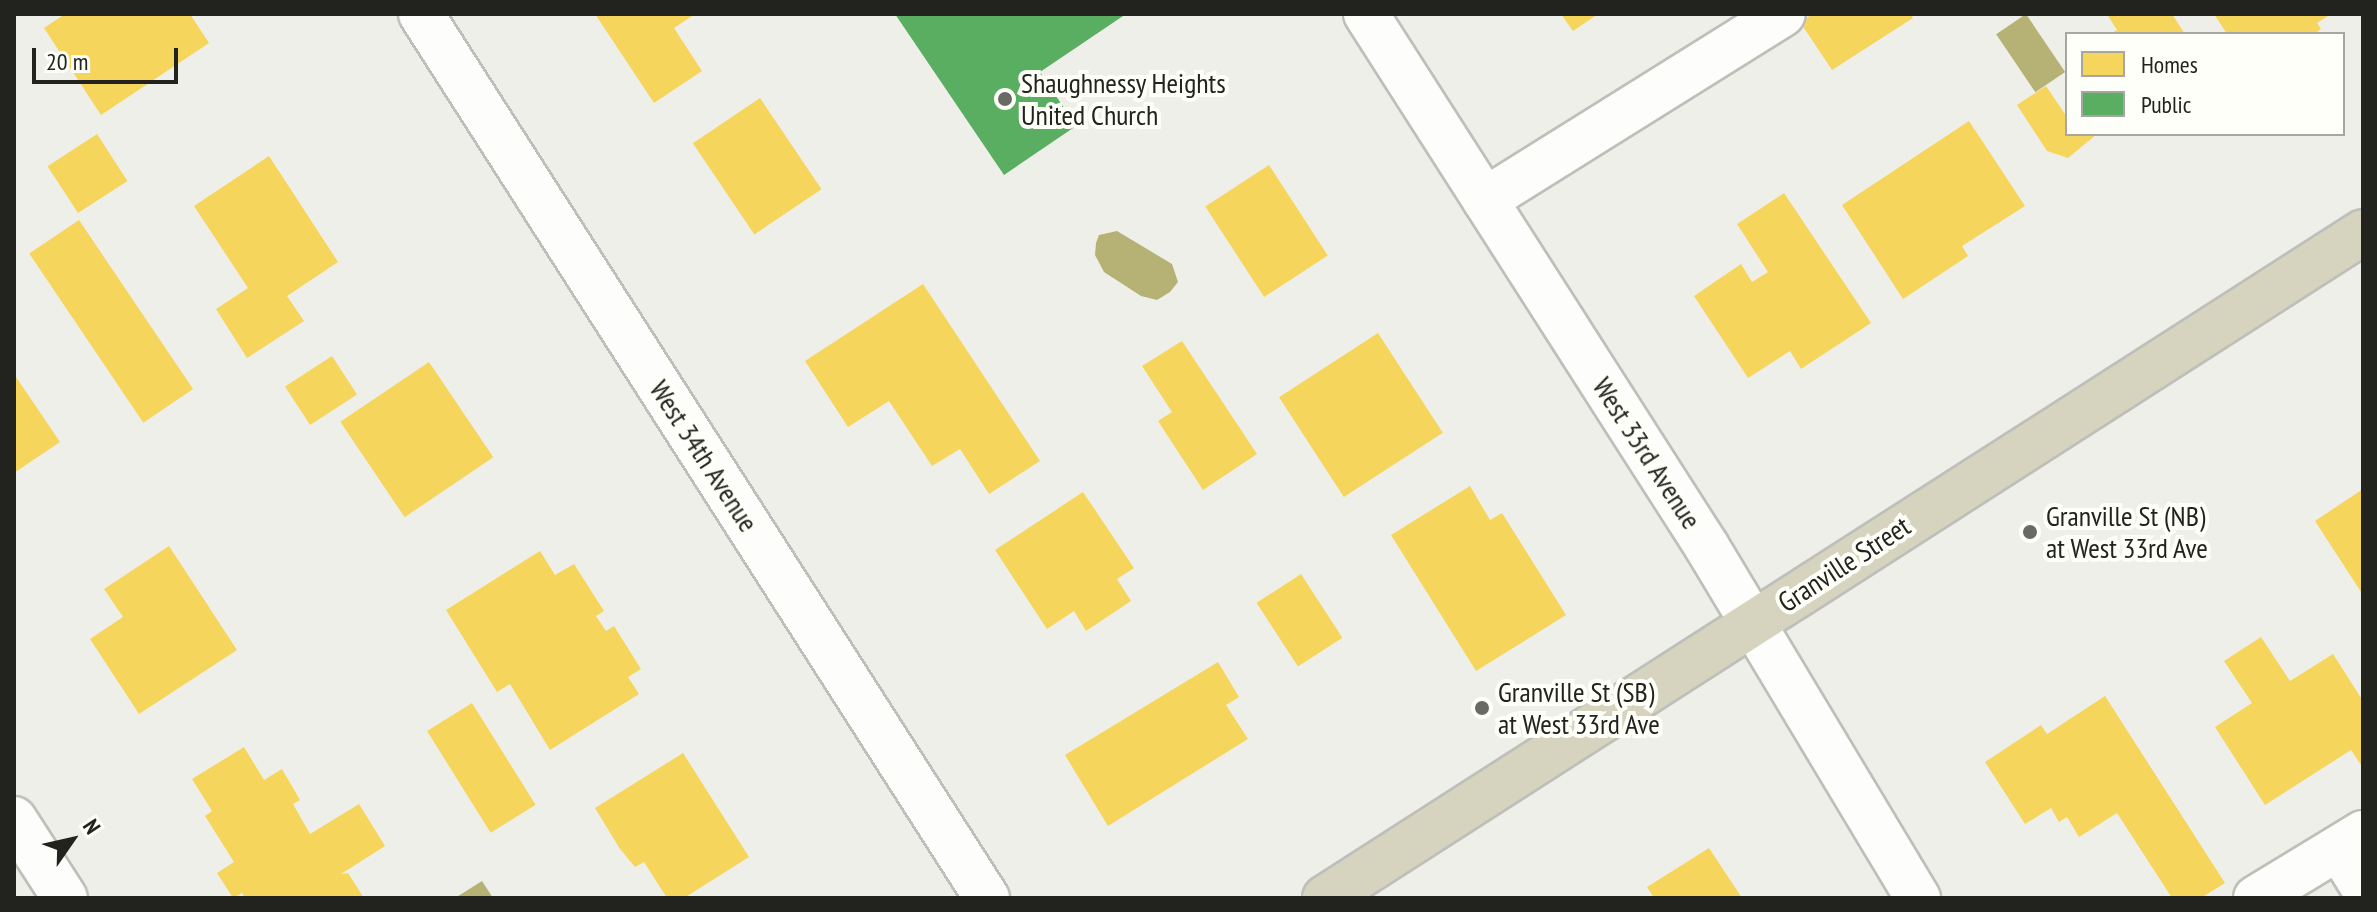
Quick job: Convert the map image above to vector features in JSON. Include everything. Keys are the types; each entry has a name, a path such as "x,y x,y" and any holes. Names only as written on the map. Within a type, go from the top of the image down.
{"highway":[{"name":"Granville Street","path":"1325,898 2363,232"}],"street":[{"name":"West 34th Avenue","path":"421,14 987,898"},
{"name":"West 33rd Avenue","path":"1366,14 1752,623 1918,898"},
{"path":"1485,200 1783,14"},
{"path":"14,819 65,898"},
{"path":"2256,898 2351,840 2363,887"}],"shaded area":[{"path":"2026,14 2065,72 2035,92 1996,34"},
{"path":"1117,231 1172,264 1178,282 1170,292 1157,300 1141,296 1104,272 1095,255 1096,243 1099,235"},
{"path":"482,881 493,898 455,898"}],"building: Homes":[{"path":"65,14 190,14 209,43 101,115 44,28"},
{"path":"595,14 695,14 674,28 702,71 654,103"},
{"path":"1561,14 1598,14 1573,31"},
{"path":"1813,14 1911,14 1913,18 1832,70 1800,22"},
{"path":"2107,14 2172,14 2184,32 2114,32 2117,30"},
{"path":"2214,14 2331,14 2317,23 2321,29 2317,32 2226,32"},
{"path":"2046,86 2065,114 2065,136 2095,136 2068,158 2047,151 2017,105"},
{"path":"760,98 822,189 754,234 693,143"},
{"path":"1969,121 2025,206 1962,246 1968,256 1903,299 1842,205"},
{"path":"97,134 127,181 78,213 48,166"},
{"path":"269,156 338,262 287,296 304,321 247,358 216,309 248,288 194,206"},
{"path":"1269,165 1328,256 1264,297 1205,206"},
{"path":"1784,193 1871,323 1801,369 1790,351 1748,378 1694,296 1741,264 1752,282 1768,272 1737,224"},
{"path":"79,220 193,389 143,423 29,254"},
{"path":"923,284 1040,461 989,494 960,449 932,466 889,401 848,427 805,361"},
{"path":"1378,333 1443,433 1344,497 1279,397"},
{"path":"1182,341 1257,454 1203,490 1158,421 1172,412 1142,366"},
{"path":"332,356 357,395 310,425 285,386"},
{"path":"429,362 493,457 405,517 340,422"},
{"path":"14,374 60,442 14,473"},
{"path":"1470,486 1490,520 1502,513 1566,615 1476,671 1391,535"},
{"path":"2363,489 2363,595 2315,521"},
{"path":"1083,492 1134,568 1117,579 1131,601 1086,631 1074,611 1047,629 995,550"},
{"path":"169,546 237,650 139,714 90,639 123,617 104,589"},
{"path":"540,551 555,575 574,564 604,611 596,616 606,631 614,626 641,669 628,677 639,694 550,750 510,684 497,692 446,610"},
{"path":"1301,574 1342,638 1298,667 1257,603"},
{"path":"2261,637 2290,681 2333,654 2363,701 2363,768 2351,750 2265,805 2215,727 2252,703 2224,661"},
{"path":"1218,662 1239,697 1226,705 1248,739 1108,826 1065,755"},
{"path":"2105,696 2225,883 2201,898 2172,898 2117,813 2079,837 2067,817 2059,822 2051,808 2025,824 1985,762 2041,725 2047,734"},
{"path":"472,703 536,805 491,833 427,731"},
{"path":"244,747 264,780 282,769 300,800 293,804 310,834 359,804 385,846 341,874 348,873 364,898 245,898 242,893 233,898 217,873 234,862 205,816 212,811 192,779"},
{"path":"683,753 749,857 684,898 667,898 644,862 635,867 620,849 595,808"},
{"path":"1709,848 1742,898 1654,898 1647,887"}],"building: Public":[{"name":"Shaughnessy Heights United Church","path":"895,14 1126,14 1040,72 1076,126 1004,175"}],"place":[{"name":"Shaughnessy Heights United Church","path":"1005,99"},
{"name":"Granville St (NB) at West 33rd Ave","path":"2030,532"},
{"name":"Granville St (SB) at West 33rd Ave","path":"1482,708"}]}
